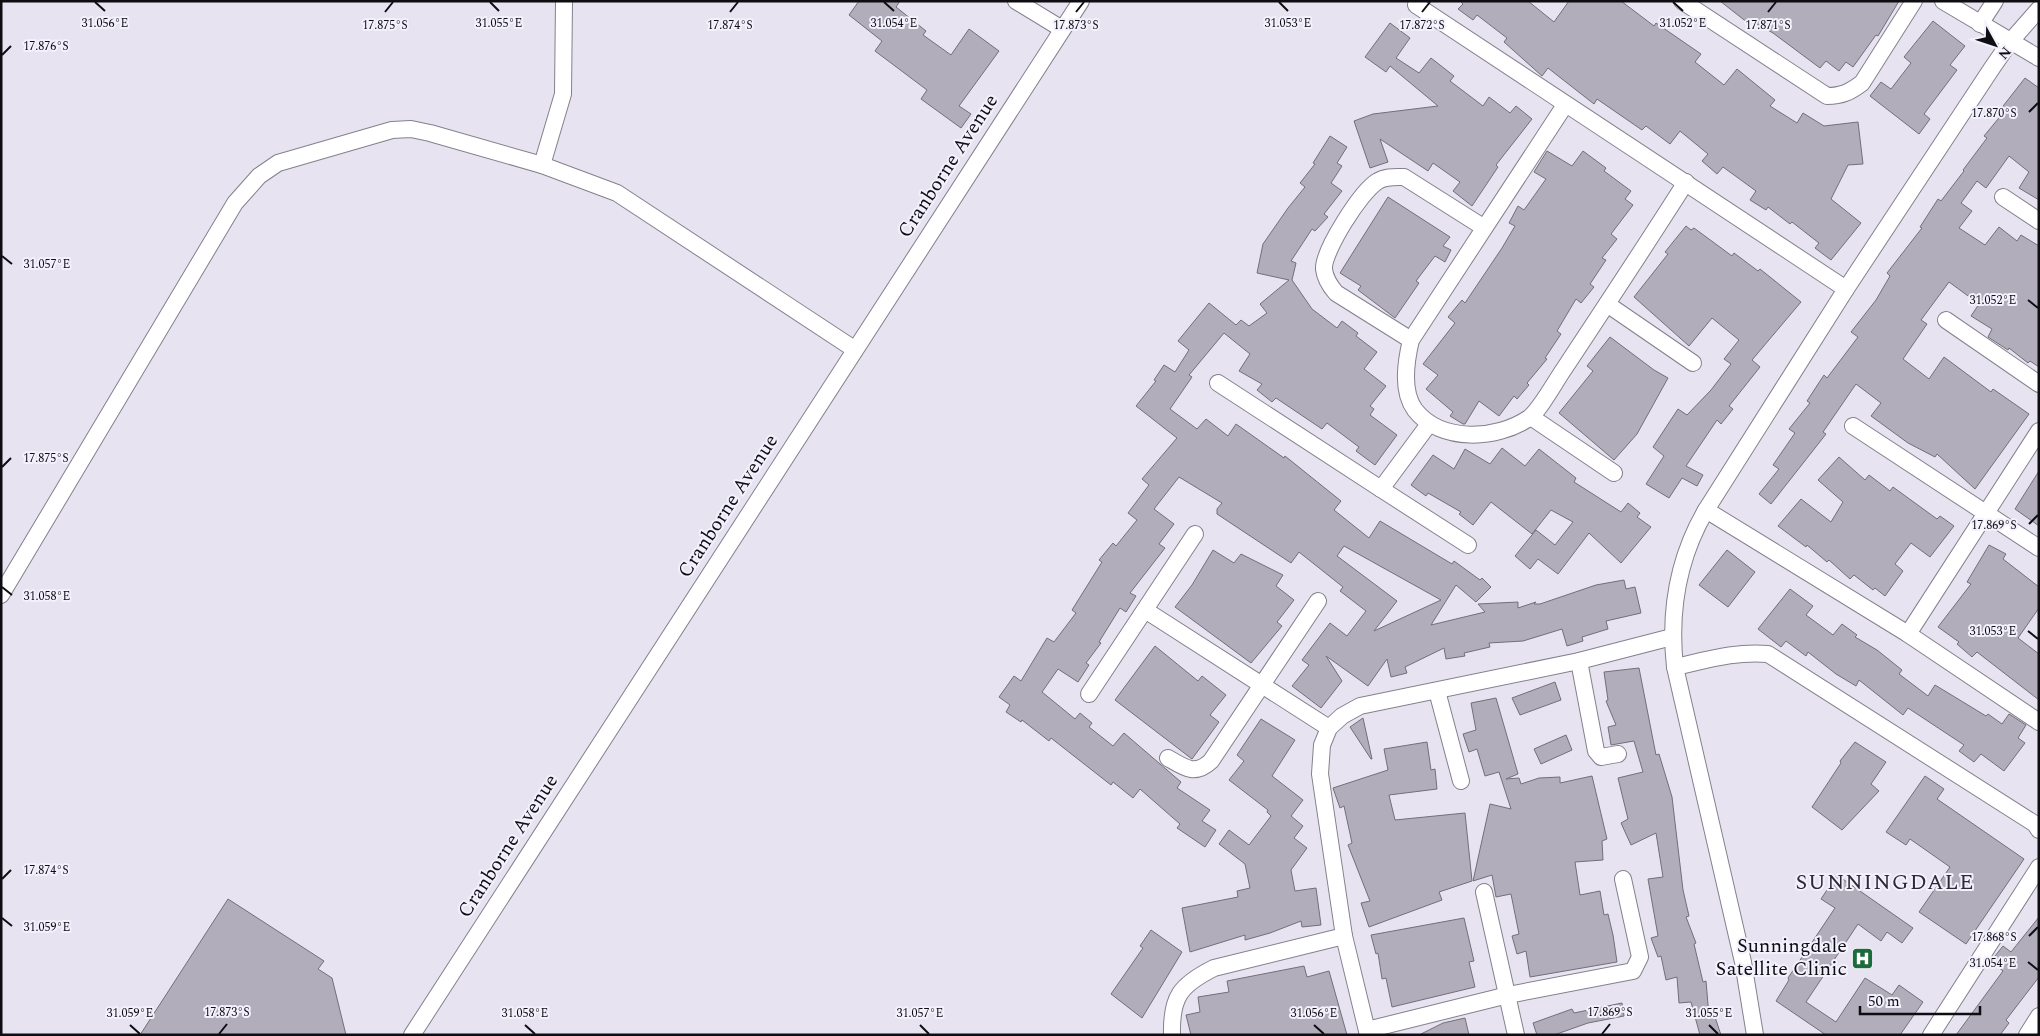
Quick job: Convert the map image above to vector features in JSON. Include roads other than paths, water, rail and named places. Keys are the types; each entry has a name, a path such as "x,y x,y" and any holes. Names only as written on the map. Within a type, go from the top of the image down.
{"street":[{"path":"542,166 562,94 564,1"},
{"path":"1016,1 1062,29"},
{"name":"Cranborne Avenue","path":"412,1035 854,349 1081,1"},
{"path":"1682,1 1827,96 1840,96 1852,91 1862,83 1914,1"},
{"path":"1943,1 2039,58"},
{"path":"1980,24 1996,1"},
{"path":"1416,6 1846,289"},
{"path":"1755,1035 1743,962 1675,667 1672,637 1676,591 1683,564 1694,532 1706,510 1846,289 2010,42 2039,8"},
{"path":"1565,104 1411,340 1406,364 1408,392 1414,409 1429,424 1449,432 1488,434 1509,430 1531,417 1686,182"},
{"path":"1,594 235,203 260,176 278,163 392,130 430,133 542,166 617,193 854,349"},
{"path":"1411,340 1336,293 1328,283 1324,270 1326,257 1358,202 1377,182 1390,177 1404,177 1483,227"},
{"path":"2002,197 2039,221"},
{"path":"1607,304 1693,363"},
{"path":"1946,320 2039,384"},
{"path":"1218,383 1468,545"},
{"path":"1531,417 1614,473"},
{"path":"1381,490 1429,424"},
{"path":"1853,426 2039,548"},
{"path":"1908,634 2039,431"},
{"path":"1706,510 1908,634 2039,722"},
{"path":"1089,694 1194,534"},
{"path":"1168,758 1187,770 1196,771 1211,761 1263,686 1318,601"},
{"path":"1145,610 1329,728"},
{"path":"1623,879 1640,957 1633,971 1508,995 1368,1032 1344,936 1320,774 1322,746 1329,728 1342,716 1360,706 1579,661 1672,637"},
{"path":"1675,667 1727,654 1752,652 1768,654 2035,824 2039,830"},
{"path":"1579,661 1596,751 1601,757 1618,754"},
{"path":"1437,691 1461,781"},
{"path":"1931,1035 2039,867"},
{"path":"1484,892 1516,1035"},
{"path":"1172,1035 1172,1018 1176,999 1184,987 1194,978 1214,968 1344,936"},
{"path":"2026,1035 2039,1016"}],"place":[{"name":"Sunningdale Satellite Clinic","path":"1863,958"}],"district":[{"name":"SUNNINGDALE","path":"1885,882"}]}
